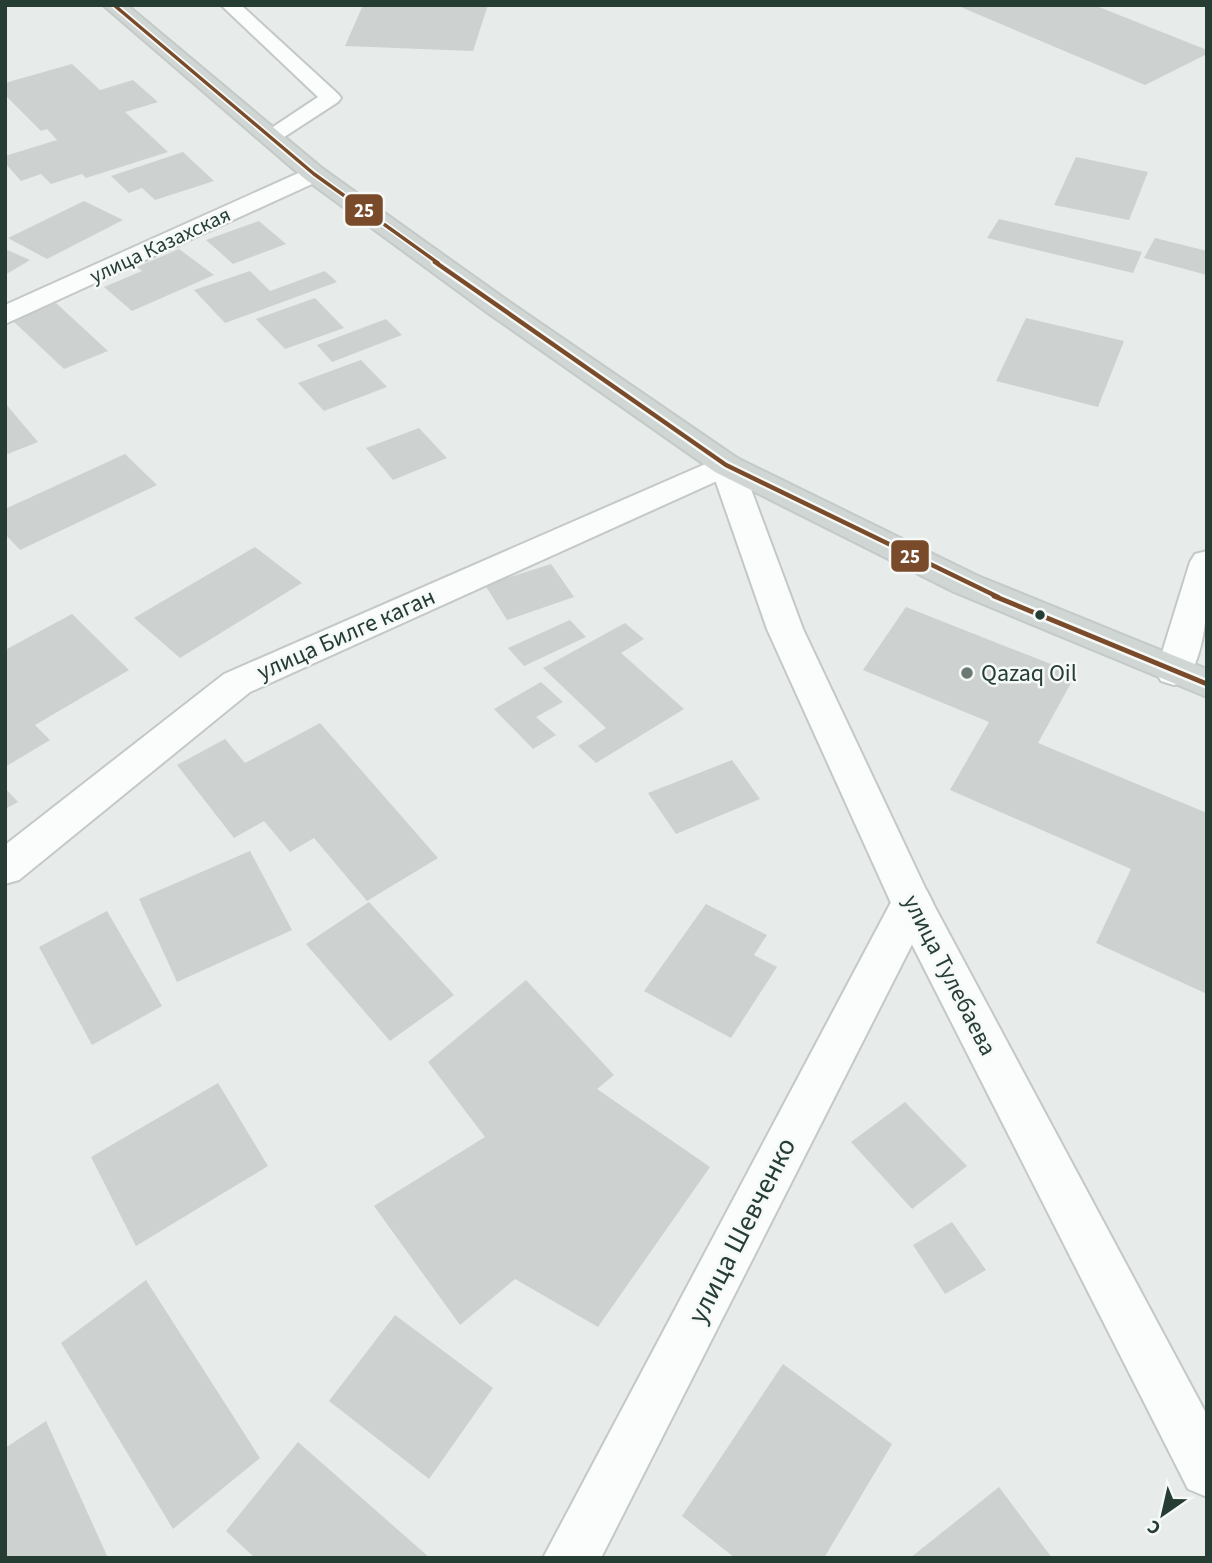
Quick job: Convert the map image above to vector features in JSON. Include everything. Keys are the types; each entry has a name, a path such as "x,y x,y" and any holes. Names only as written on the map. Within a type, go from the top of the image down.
{"main road":[{"path":"114,5 314,174 498,307 726,465 966,584 1207,684"}],"street":[{"name":"улица Казахская","path":"5,316 314,174"},
{"name":"улица Билге каган","path":"5,868 237,683 726,465"},
{"name":"улица Тулебаева","path":"726,465 785,629 912,902 1207,1471"},
{"path":"1174,672 1207,562"},
{"name":"улица Шевченко","path":"571,1558 912,902"}],"lane":[{"path":"230,5 331,98 271,137"}],"building":[{"path":"363,5 488,5 473,51 345,46"},
{"path":"956,5 1094,5 1207,50 1207,54 1145,85"},
{"path":"72,64 100,90 133,80 158,102 125,112 168,152 86,178 82,174 51,184 41,174 21,181 5,163 5,156 57,140 47,129 41,131 5,95 5,83"},
{"path":"183,152 214,181 155,200 142,188 129,193 111,176"},
{"path":"1076,157 1148,172 1129,220 1054,205"},
{"path":"84,201 123,220 47,259 8,238"},
{"path":"999,219 1142,252 1133,273 987,238"},
{"path":"259,221 286,244 233,264 206,240"},
{"path":"1155,238 1207,251 1207,275 1144,258"},
{"path":"5,249 30,260 5,275"},
{"path":"179,249 214,275 132,311 104,287 142,271 137,267"},
{"path":"250,271 270,291 325,271 337,282 225,323 194,290"},
{"path":"315,298 344,328 285,349 256,319"},
{"path":"56,303 108,351 64,369 12,320"},
{"path":"1026,318 1124,341 1098,407 996,381"},
{"path":"386,319 402,335 332,362 317,345"},
{"path":"361,360 387,387 324,411 298,383"},
{"path":"5,403 38,442 5,455"},
{"path":"419,428 447,458 393,480 366,448"},
{"path":"125,454 157,485 20,550 5,534 5,509"},
{"path":"255,547 302,583 180,658 134,618"},
{"path":"551,564 574,597 507,620 485,585"},
{"path":"906,607 1076,674 1038,743 1207,813 1207,994 1096,943 1131,869 950,790 989,722 863,670"},
{"path":"72,614 129,670 35,725 50,740 5,767 5,650"},
{"path":"570,620 586,637 524,666 508,648"},
{"path":"625,623 644,639 621,653 684,709 596,763 578,746 606,728 543,668"},
{"path":"541,682 563,702 536,717 556,735 533,749 494,709"},
{"path":"320,723 438,858 367,901 314,838 290,852 264,821 234,838 177,765 225,739 245,763"},
{"path":"732,760 760,799 676,834 648,793"},
{"path":"5,788 18,802 5,809"},
{"path":"250,851 292,930 177,982 139,899"},
{"path":"369,902 454,995 390,1041 306,944"},
{"path":"706,904 767,935 754,955 777,967 731,1038 644,991"},
{"path":"107,911 162,1006 92,1045 39,947"},
{"path":"526,980 614,1075 597,1089 710,1167 598,1327 515,1279 460,1325 374,1206 485,1137 428,1062"},
{"path":"218,1083 268,1166 136,1246 91,1157"},
{"path":"905,1102 967,1166 912,1209 851,1142"},
{"path":"952,1222 986,1270 945,1294 913,1245"},
{"path":"146,1280 260,1458 173,1529 61,1343"},
{"path":"395,1315 493,1388 429,1479 329,1401"},
{"path":"783,1364 892,1444 824,1558 735,1558 682,1516"},
{"path":"46,1421 108,1558 5,1558 5,1448"},
{"path":"298,1442 430,1558 255,1558 226,1531"},
{"path":"999,1487 1052,1558 910,1558"}],"transit line":[{"name":"25","path":"114,5 314,174 498,307 726,465 966,584 1207,684"}],"place":[{"name":"Qazaq Oil","path":"967,673"}]}
